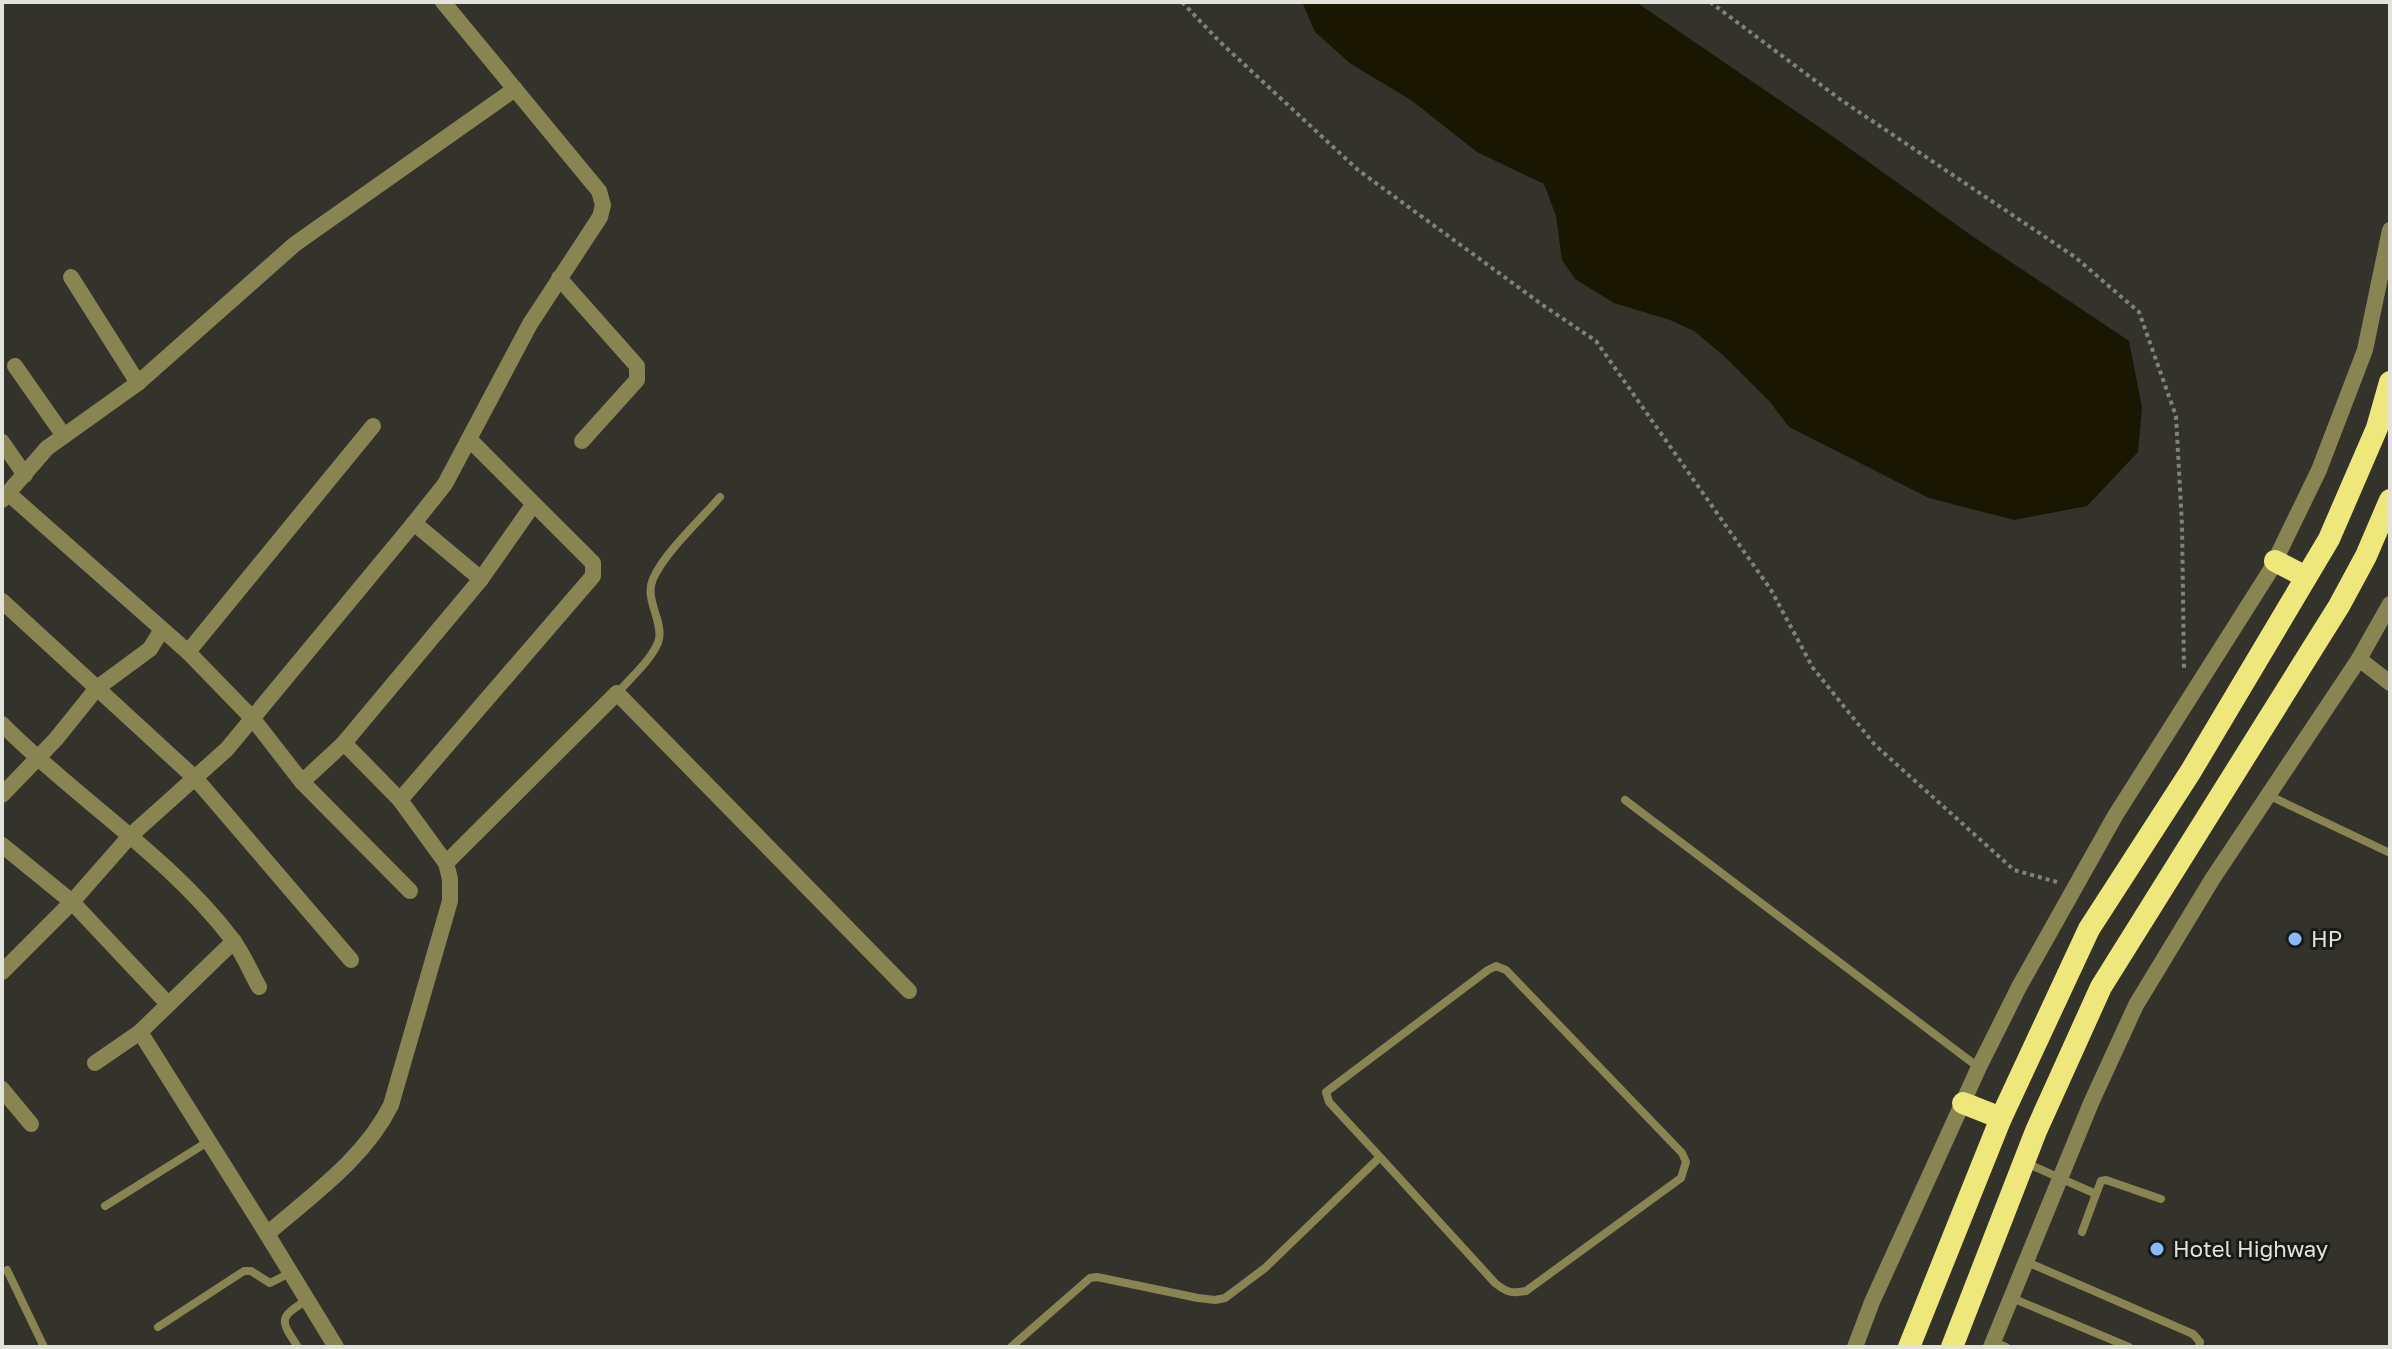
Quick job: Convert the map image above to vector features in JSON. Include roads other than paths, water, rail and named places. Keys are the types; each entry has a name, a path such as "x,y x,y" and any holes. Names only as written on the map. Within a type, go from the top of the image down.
{"highway":[{"path":"1909,1347 2001,1118 2089,929 2191,771 2329,539 2377,428 2390,382"},
{"path":"1952,1347 2066,1059 2101,987 2331,619 2366,556 2390,500"},
{"path":"2275,561 2306,577"},
{"path":"1963,1103 2001,1118"},
{"path":"1903,1347 1923,1317"}],"street":[{"path":"2,972 72,902 130,836 227,749 445,484 530,324 600,217 603,205 599,191 443,2"},
{"path":"410,891 302,782 253,719 188,652 6,497 47,448 138,383 295,244 515,89"},
{"path":"1855,1347 1872,1302 1979,1067 2019,987 2115,816 2275,561 2319,470 2365,350 2390,230"},
{"path":"71,277 138,383"},
{"path":"559,278 637,366 637,380 582,441"},
{"path":"15,366 64,436"},
{"path":"188,652 373,426"},
{"path":"400,800 593,576 593,563 469,439"},
{"path":"2,442 25,475"},
{"path":"302,782 344,743 481,579 533,505"},
{"path":"414,523 481,579"},
{"path":"2,601 196,779 351,960"},
{"path":"1997,1345 2012,1298 2091,1103 2136,1005 2213,878 2359,659 2390,604"},
{"path":"2,795 97,688 150,649 161,631"},
{"path":"2359,659 2390,683"},
{"path":"446,863 617,693 909,991"},
{"path":"2,724 36,759 130,836 193,893 234,941 259,987"},
{"path":"267,1234 365,1146 379,1128 391,1105 450,901 446,863 400,800 344,743"},
{"path":"2,845 72,902 168,1004"},
{"path":"95,1063 140,1032 234,941"},
{"path":"140,1032 267,1234 332,1346"},
{"path":"2,1089 31,1124"}],"lane":[{"path":"617,693 656,648 660,636 650,592 652,581 720,497"},
{"path":"2267,795 2390,853"},
{"path":"1625,800 1979,1067"},
{"path":"1496,966 1506,970 1682,1153 1686,1162 1681,1178 1526,1291 1514,1293 1495,1283 1380,1157 1329,1102 1326,1092 1496,966"},
{"path":"105,1206 209,1141"},
{"path":"1011,1347 1090,1278 1198,1298 1225,1298 1265,1268 1380,1157"},
{"path":"2024,1162 2096,1194"},
{"path":"2082,1232 2101,1181 2161,1199"},
{"path":"2027,1262 2193,1334 2200,1342 2199,1347"},
{"path":"7,1270 44,1347"},
{"path":"158,1327 244,1271 251,1271 270,1283 290,1272"},
{"path":"2012,1298 2129,1347"},
{"path":"298,1347 283,1319 307,1300"}],"place":[{"name":"HP","path":"2295,939"},
{"name":"Hotel Highway","path":"2157,1249"}]}
